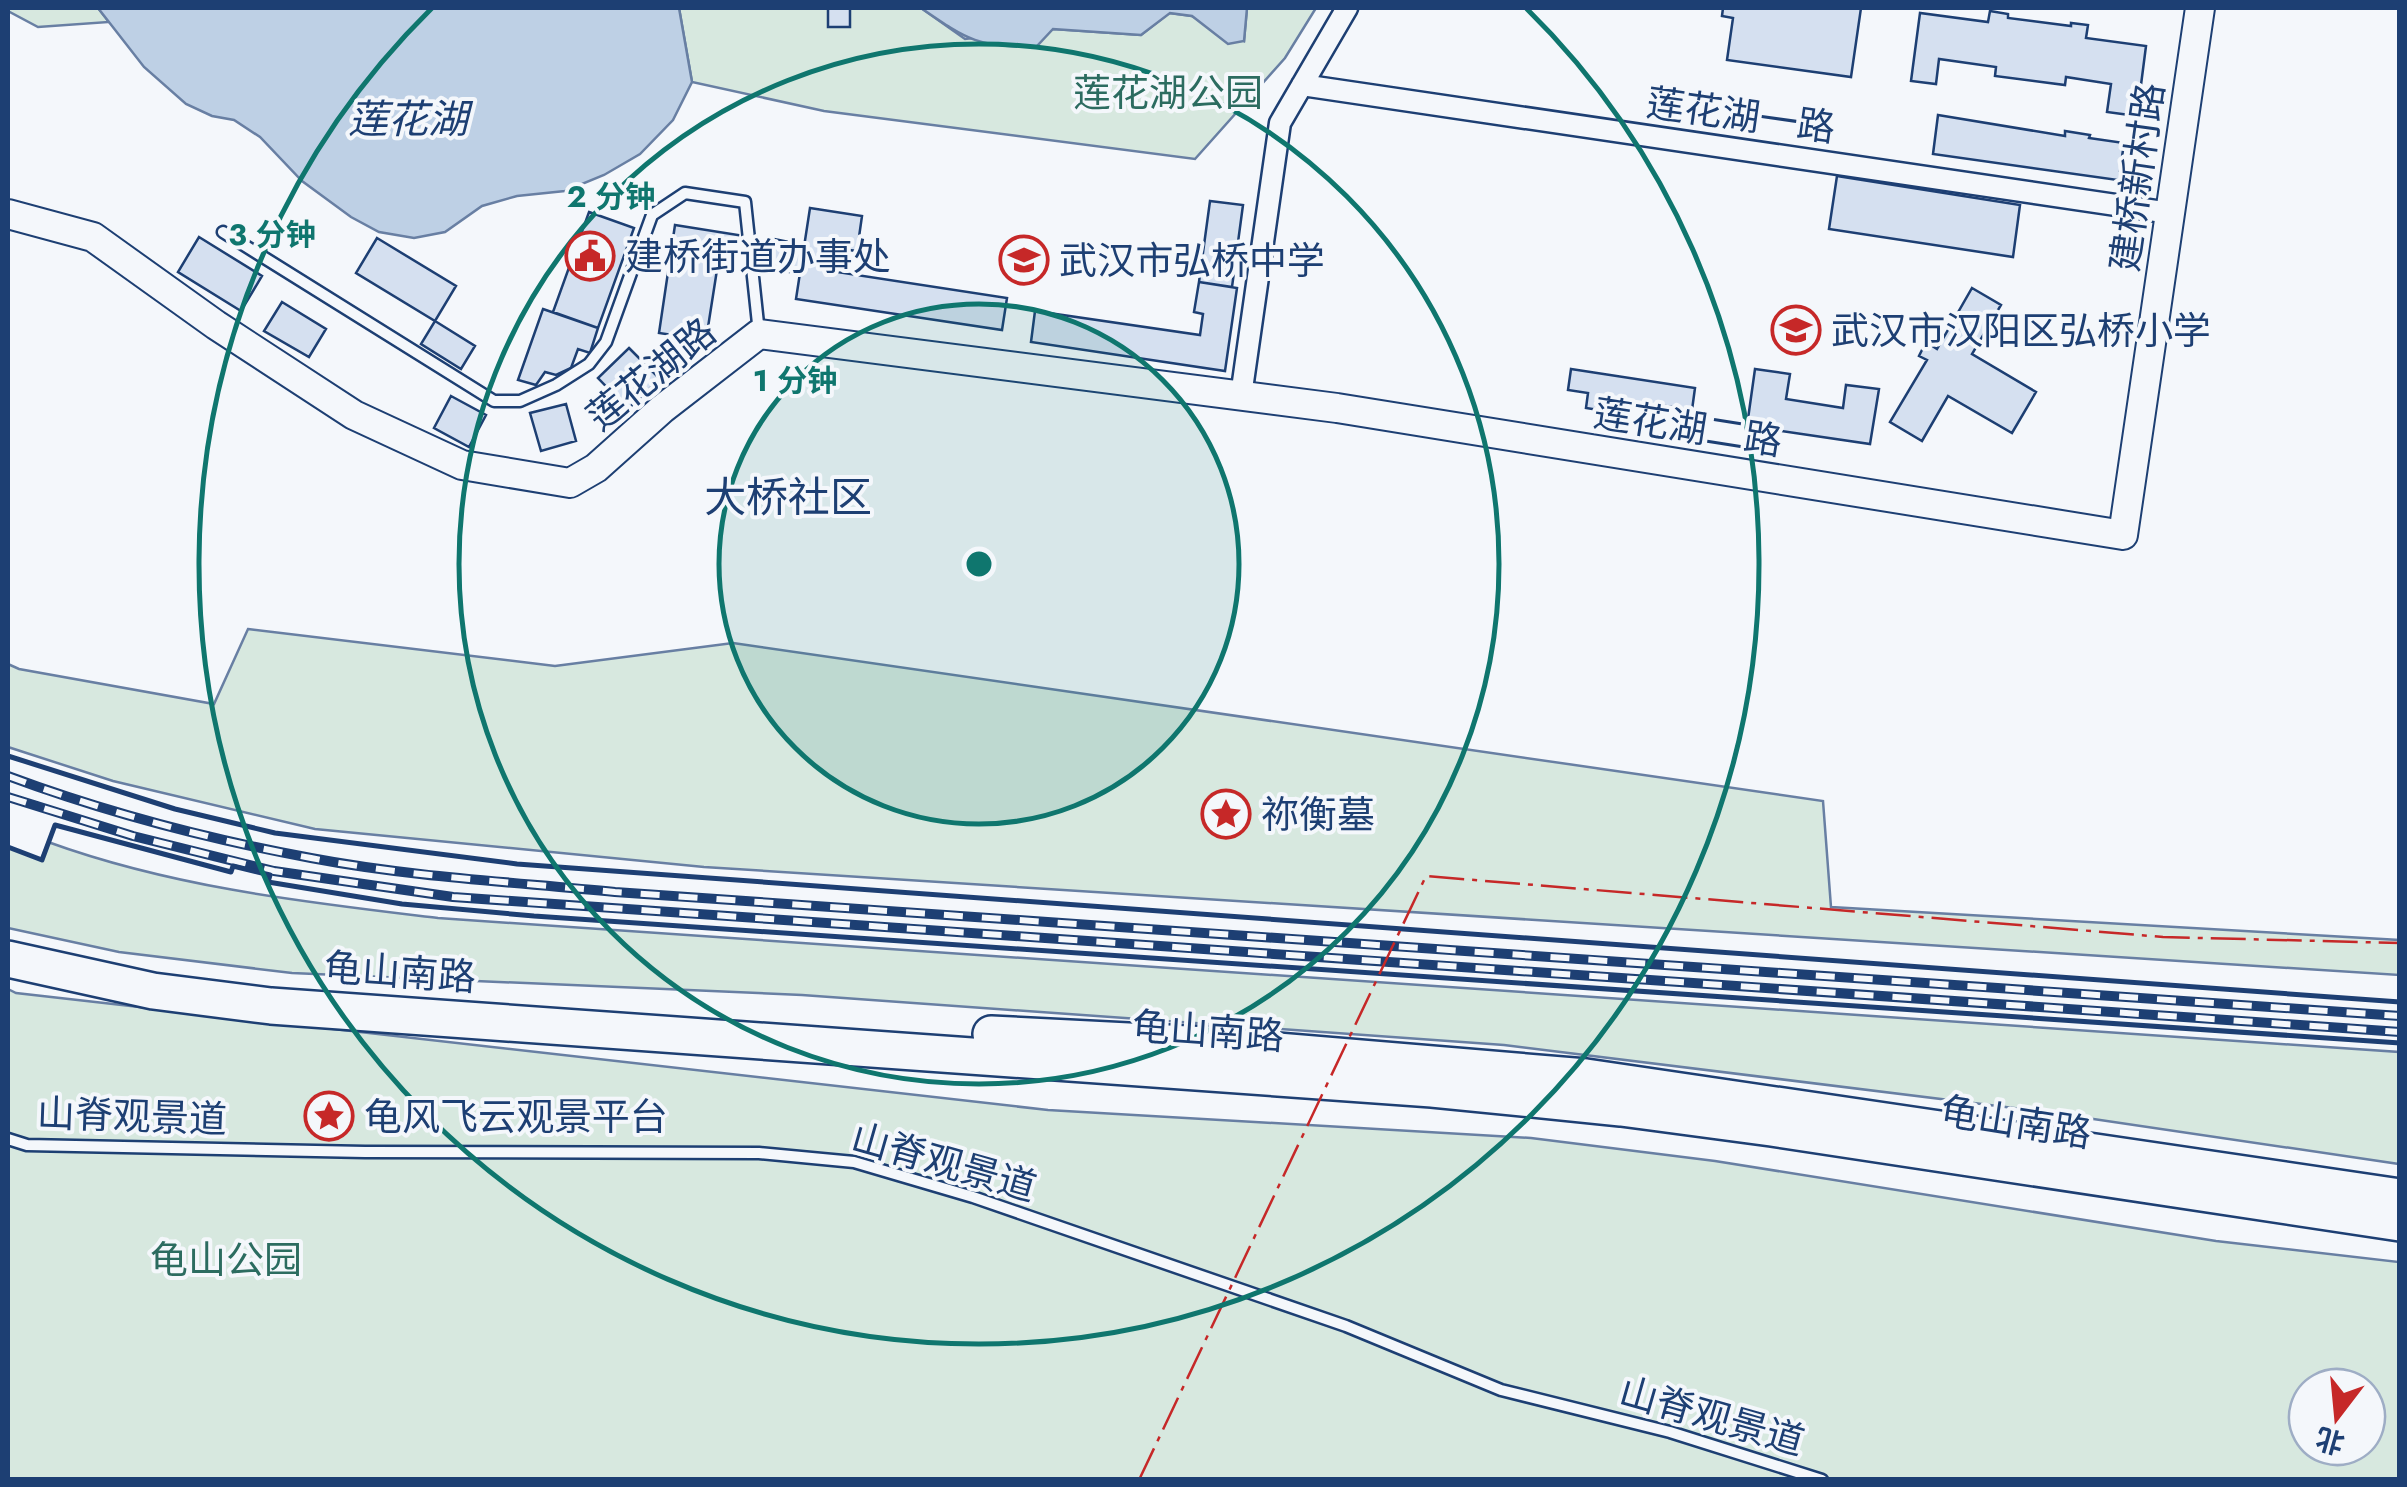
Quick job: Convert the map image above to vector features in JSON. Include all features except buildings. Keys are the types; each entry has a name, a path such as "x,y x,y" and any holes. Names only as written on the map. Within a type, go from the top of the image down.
{"highway":[{"name":"龟山南路","path":"8,943 155,977 291,994 518,1010 1207,1045 1586,1077 2400,1197"},
{"name":"龟山南路","path":"8,959 153,991 271,1006 1432,1089 1621,1108 2400,1222"}],"street":[{"path":"1241,396 1280,123 1347,8"},
{"name":"建桥新村路","path":"2123,535 2200,8"},
{"name":"莲花湖一路","path":"1302,85 2170,213"},
{"name":"莲花湖路","path":"8,214 94,237 216,325 354,415 462,465 570,483 596,468 662,409 759,334 1241,396"},
{"name":"莲花湖二路","path":"1241,396 2123,535"}],"lane":[{"path":"223,232 494,400 520,401 589,364 606,342 652,215 685,193 745,202 759,334"},
{"name":"山脊观景道","path":"8,1139 28,1144 310,1151 759,1154 854,1162 972,1197 1346,1326 1501,1390 1670,1432 1822,1480"}],"green space":[{"path":"8,8 98,8 109,22 38,27"},
{"name":"莲花湖公园","path":"679,8 921,8 965,39 1053,29 1141,35 1169,13 1192,16 1244,41 1247,8 1316,8 1285,58 1195,159 824,111 692,82"},
{"path":"248,629 555,666 733,643 1823,801 1831,907 2399,940 2399,975 704,867 315,829 113,781 8,747 8,664 214,704"},
{"path":"48,842 192,882 438,918 2399,1052 2399,1164 2046,1112 1504,1045 802,995 292,973 119,952 8,928 8,847 41,860"},
{"name":"龟山公园","path":"8,989 16,993 1048,1110 1531,1138 1715,1161 2216,1241 2399,1262 2399,1479 8,1479"}],"water":[{"name":"莲花湖","path":"98,8 679,8 692,82 673,120 640,154 604,175 565,191 517,196 482,206 445,232 414,238 379,232 351,217 302,181 260,137 234,120 212,116 186,104 144,67"},
{"path":"921,8 1247,8 1244,41 1228,44 1192,16 1170,13 1141,35 1053,29 1037,46 1001,46 974,40"}],"railway":[{"path":"8,776 119,813 234,842 349,865 463,878 615,892 2400,1016"},
{"path":"8,797 133,836 274,871 453,897 2400,1032"}],"wall":[{"path":"8,756 175,809 275,833 517,864 2400,1002"},
{"path":"8,847 42,860 55,825 231,872 233,866 270,875 268,882 402,904 534,916 2400,1043"}],"power":[{"path":"1139,1480 1426,876 2163,937 2400,943"}],"place":[{"name":"建桥街道办事处","path":"590,256"},
{"name":"武汉市弘桥中学","path":"1024,260"},
{"name":"武汉市汉阳区弘桥小学","path":"1796,330"},
{"name":"祢衡墓","path":"1226,814"},
{"name":"龟风飞云观景平台","path":"329,1116"}],"district":[{"name":"大桥社区","path":"788,497"}]}
